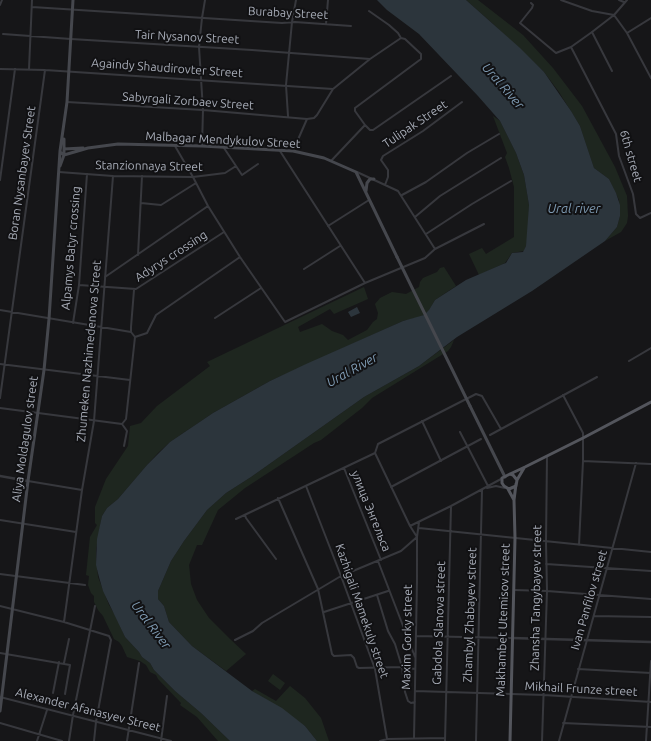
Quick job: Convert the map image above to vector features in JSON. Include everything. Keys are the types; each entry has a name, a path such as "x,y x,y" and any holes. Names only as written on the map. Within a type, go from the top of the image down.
{"main road":[{"name":"Aliya Moldagulov street","path":"60,168 60,151 67,102 73,0"},
{"name":"Aliya Moldagulov street","path":"0,710 28,481 44,370 59,172 64,154 63,134"},
{"path":"63,134 67,146 74,151 63,161"},
{"name":"Malbagar Mendykulov Street","path":"64,154 88,148 118,144 280,150 293,151 331,160 356,172"},
{"name":"Malbagar Mendykulov Street","path":"60,151 64,149 74,151"},
{"path":"60,151 64,154"},
{"path":"356,172 369,200"},
{"path":"366,193 367,183 370,179 374,179"},
{"name":"Makhambet Utemisov street","path":"369,200 504,478 502,483 514,500"},
{"path":"504,478 651,402"},
{"name":"Makhambet Utemisov street","path":"510,741 515,538 514,500 517,480 525,466"},
{"path":"510,474 517,480"},
{"path":"506,488 512,488 516,484"}],"street":[{"path":"0,5 2,0"},
{"path":"29,69 32,0"},
{"path":"202,146 203,110 199,47 205,0"},
{"path":"288,116 286,85 292,22 296,0"},
{"path":"326,24 328,0"},
{"path":"561,0 592,11 614,14 627,33 651,78"},
{"path":"619,0 624,2"},
{"path":"531,3 533,6 532,8 520,24 556,54 571,47 592,32 614,14 627,0"},
{"name":"Burabay Street","path":"32,7 351,26"},
{"path":"369,10 389,25 401,38 405,39 421,54 421,59 355,108 354,111 370,130 374,130 451,76"},
{"path":"627,33 651,18"},
{"path":"592,32 612,71"},
{"name":"Tair Nysanov Street","path":"3,34 290,52 370,59"},
{"path":"293,151 307,119 314,118 317,115 333,88 370,59 401,38"},
{"name":"6th street","path":"571,47 616,134 619,156 633,194 637,216 643,217 651,213"},
{"name":"Againdy Shaudirovter Street","path":"0,68 333,88"},
{"path":"0,180 16,68"},
{"name":"Boran Nysanbayev Street","path":"0,398 45,70"},
{"name":"Sabyrgali Zorbaev Street","path":"67,102 288,116 307,119"},
{"name":"Tulipak Street","path":"385,185 388,177 388,170 381,160 383,156 423,131 462,102"},
{"path":"331,160 365,125"},
{"path":"402,196 426,182 467,153 499,134"},
{"path":"175,146 224,232 285,322 365,283 425,258 435,249 484,224"},
{"path":"224,148 242,175 258,164"},
{"path":"280,150 365,283"},
{"path":"415,217 440,196 501,158"},
{"name":"Stanzionnaya Street","path":"59,172 113,176 193,178 225,173 236,166"},
{"path":"356,172 398,191 435,249"},
{"name":"Alpamys Batyr crossing","path":"72,323 79,285 87,174"},
{"name":"Zhumeken Nazhimedenova Street","path":"64,622 82,490 94,421 113,176"},
{"path":"138,255 142,176"},
{"path":"426,234 511,181"},
{"path":"141,203 161,205 196,183"},
{"path":"328,226 369,200"},
{"path":"105,277 208,206"},
{"name":"Adyrys crossing","path":"79,285 134,290 224,232"},
{"path":"304,269 341,246"},
{"path":"135,337 147,333 156,315 240,257"},
{"path":"214,318 261,288"},
{"path":"122,424 126,419 135,337 131,332 134,290"},
{"path":"0,310 131,332"},
{"path":"630,361 651,348"},
{"path":"0,364 130,380"},
{"path":"490,435 597,377"},
{"path":"235,640 253,631 262,623 341,576 401,551 417,537 410,526 375,453 378,444 478,394 482,396 501,429"},
{"path":"564,395 583,433 579,545"},
{"path":"0,408 122,424 127,431 124,446"},
{"path":"422,421 441,461"},
{"path":"460,432 488,486"},
{"path":"391,487 480,439"},
{"path":"236,519 375,453"},
{"name":"Zhansha Tangybayev street","path":"542,741 547,591 547,456"},
{"path":"583,461 651,464"},
{"name":"Ivan Panfilov street","path":"559,741 636,463"},
{"name":"улица Энгельса","path":"344,468 379,561 388,591 416,659"},
{"path":"0,476 82,490"},
{"path":"483,490 504,478"},
{"name":"Kazhigali Mamekuly street","path":"306,486 375,669 387,739"},
{"path":"410,526 483,490 496,486 506,488"},
{"name":"Zhambyl Zhabayev street","path":"476,741 483,490"},
{"path":"278,498 318,589 332,654 334,656 351,655 354,658 356,667 359,668 416,669"},
{"name":"Gabdola Slanova street","path":"445,740 451,506"},
{"path":"245,515 276,559"},
{"path":"0,520 76,532"},
{"name":"Maxim Gorky street","path":"414,738 417,537 419,522"},
{"path":"419,528 651,552"},
{"path":"546,564 651,571"},
{"path":"0,574 85,585"},
{"path":"513,590 651,598"},
{"path":"324,612 388,591"},
{"path":"377,595 388,631 395,644 402,668 405,692 408,701 411,703 415,702"},
{"path":"0,606 64,622 91,630 110,638 111,640 94,741"},
{"path":"69,741 95,606"},
{"path":"594,616 651,617"},
{"path":"416,636 651,642"},
{"path":"64,663 69,639"},
{"path":"0,653 69,664 70,666 65,694"},
{"path":"646,741 650,702 651,661"},
{"path":"53,693 59,662"},
{"path":"126,741 139,663"},
{"path":"578,669 650,673"},
{"name":"Mikhail Frunze street","path":"415,691 544,695 650,702"},
{"path":"161,740 167,696"},
{"name":"Alexander Afanasyev Street","path":"1,697 128,729 161,740 171,741"},
{"path":"37,741 47,709"},
{"path":"0,723 62,741"},
{"path":"563,723 651,727"},
{"path":"380,741 387,739 414,738 445,740"}],"shaded area":[{"path":"466,0 478,0 523,35 553,68 582,106 615,167 627,196 627,223 621,232 605,241 617,227 620,216 619,200 609,179 594,168 580,126 559,92 544,72"},
{"path":"493,116 500,121 516,153 524,175 529,205 528,237 524,251 512,253 505,263 479,275 469,254 482,248 486,254 514,237 514,187 505,157 507,153"},
{"path":"444,267 456,286 435,300 427,314 403,321 270,381 213,413 170,442 158,453 118,499 107,508 102,516 96,549 98,577 109,605 125,637 175,691 201,713 230,741 218,741 197,717 180,705 181,703 156,675 150,672 146,665 140,661 127,657 122,646 114,639 103,616 98,610 94,602 94,596 88,585 89,576 86,575 90,537 97,525 95,523 95,507 106,479 128,446 130,426 141,423 157,406 210,366 207,362 364,287 368,299 334,314 330,309 298,327 300,332 322,324 332,331 343,335 348,340 367,330 377,319 378,313 375,304 380,298 392,292 406,294 419,287 423,278"},
{"path":"454,340 448,351 372,398 362,408 321,440 314,443 245,488 218,510 202,545 197,545 189,565 191,584 197,600 209,618 246,654 226,671 192,646 169,622 164,606 158,599 158,591 171,561 207,510 226,493 364,397 419,366"},
{"path":"273,674 285,683 280,690 268,681"},
{"path":"290,686 305,698 321,718 329,741 317,741 305,726 252,691 255,689 276,701"}],"water":[{"name":"Ural river","path":"377,0 466,0 520,48 544,72 580,126 594,168 609,179 616,193 620,205 620,216 617,227 605,241 532,291 457,337 419,366 364,397 226,493 207,510 171,561 158,591 158,599 164,606 169,622 192,646 252,691 282,708 305,726 317,741 230,741 201,713 175,691 125,637 103,591 96,565 97,539 102,516 107,508 118,499 147,465 170,442 213,413 270,381 306,364 403,321 424,315 435,300 466,280 506,263 512,253 523,252 526,246 529,205 524,175 516,153 500,121 419,34 387,10"},
{"path":"357,307 360,313 351,317 348,312"}],"water label":[{"name":"Ural River","path":"503,86"},
{"name":"Ural River","path":"352,370"},
{"name":"Ural River","path":"151,625"}]}
